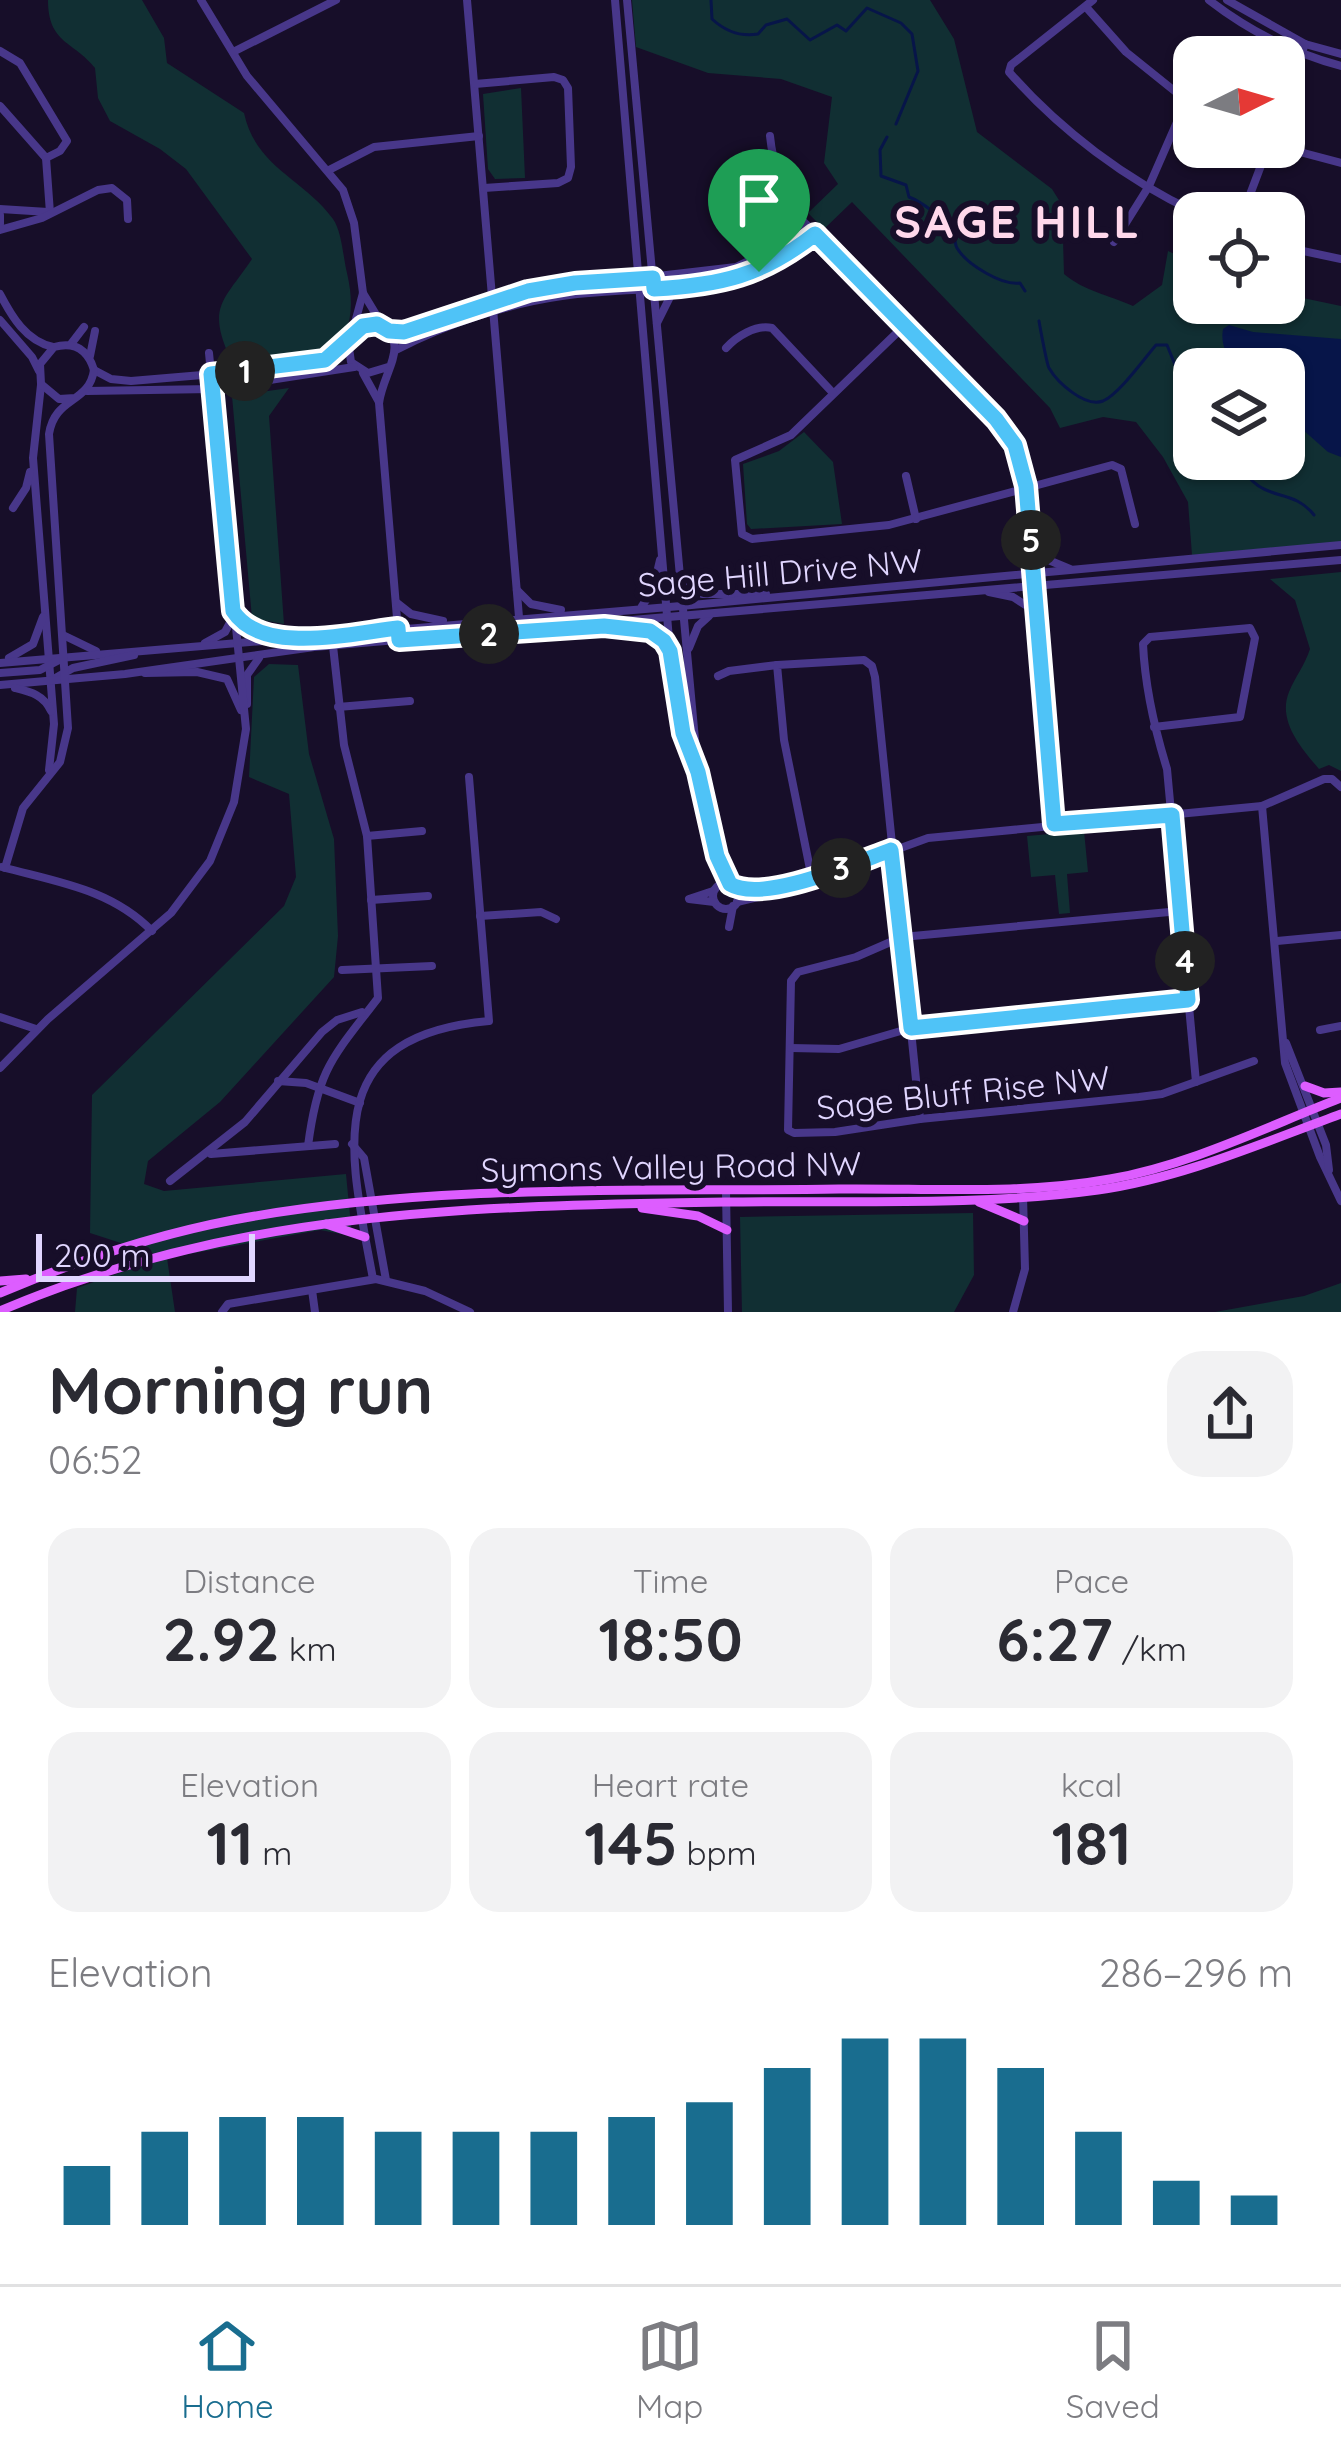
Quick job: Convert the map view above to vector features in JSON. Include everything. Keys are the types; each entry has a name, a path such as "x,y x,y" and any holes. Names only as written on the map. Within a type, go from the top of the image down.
{"main road":[{"path":"1305,1086 1341,1095"},
{"name":"Symons Valley Road NW","path":"0,1311 119,1265 200,1244 361,1218 726,1197 968,1199 1108,1180 1154,1168 1341,1095"},
{"name":"Symons Valley Road NW","path":"0,1293 197,1228 358,1203 1101,1190 1156,1178 1341,1114"},
{"path":"968,1199 1024,1221"},
{"path":"638,1205 650,1211 698,1216 727,1230"},
{"path":"321,1223 365,1237"},
{"path":"0,1281 38,1277"}],"street":[{"path":"201,0 254,85 329,170 351,208 363,293 348,355 379,403"},
{"path":"233,52 320,3 336,0"},
{"path":"467,0 519,617"},
{"path":"616,0 670,651 683,733 698,772"},
{"path":"627,0 698,772 717,856 733,886 735,904 729,927 715,889 717,856"},
{"path":"1209,0 1266,36"},
{"path":"1227,0 1291,36"},
{"path":"1114,242 1149,186 1184,106 1182,97 1126,52 1089,3 1011,65 1009,72 1042,109 1149,186 1173,200"},
{"path":"1305,44 1341,54"},
{"path":"0,52 20,63 67,141 46,158"},
{"path":"1305,56 1341,66"},
{"path":"475,84 554,77 568,88 572,166 568,178 558,183 484,188"},
{"path":"0,106 46,158 50,213"},
{"path":"329,170 374,147 479,136"},
{"path":"770,136 780,182 807,225 1007,434 1021,463 1035,573 1054,824"},
{"path":"1305,154 1341,164"},
{"path":"0,219 50,213 112,188 127,200 128,219"},
{"path":"0,219 50,213"},
{"path":"654,284 736,267 785,243 807,225"},
{"path":"94,370 120,381 310,364 325,360 363,326 414,329 493,299 575,283 675,288 759,272 815,234"},
{"path":"1305,251 1341,259"},
{"path":"399,640 379,403 396,350 494,311 640,284"},
{"path":"657,325 675,288"},
{"path":"363,293 396,350"},
{"path":"0,294 32,338 54,347 70,345 89,357"},
{"path":"0,320 32,356 41,384 33,458 26,488 14,508"},
{"path":"905,325 784,440 735,460 742,534 752,539 916,519 1112,465 1121,470 1136,524"},
{"path":"70,345 84,326"},
{"path":"725,348 750,332 772,328 833,393"},
{"path":"87,391 94,370 89,357 95,332"},
{"path":"39,371 43,357 54,347"},
{"path":"209,353 246,729"},
{"path":"152,931 130,908 103,894 2,867 23,808 60,762 66,746 49,434 55,414 87,391 212,388 358,369 375,373 388,367"},
{"path":"41,384 59,399 75,398"},
{"path":"33,458 55,724 49,772"},
{"path":"906,476 916,519"},
{"name":"Sage Hill Drive NW","path":"171,648 1341,545"},
{"path":"640,608 653,590 662,547"},
{"path":"1032,548 1072,569"},
{"name":"Sage Hill Drive NW","path":"125,674 333,646 1341,560"},
{"path":"679,582 702,593 779,596"},
{"path":"517,590 535,606 580,613 581,627"},
{"path":"976,591 1013,597 1038,613"},
{"path":"396,602 418,617 456,623"},
{"path":"0,662 29,649 45,610"},
{"path":"233,611 248,628 288,639"},
{"path":"198,646 225,632 233,611"},
{"path":"687,655 695,630 709,616"},
{"path":"604,626 650,631 670,651"},
{"path":"1154,727 1240,717 1256,638 1250,628 1150,637 1143,644 1144,683 1154,727 1168,769 1196,1082"},
{"path":"63,635 103,653"},
{"path":"308,1147 318,1088 332,1057 378,998 367,836 338,707 333,646"},
{"path":"0,673 64,657 171,648"},
{"path":"3,686 51,682 171,648"},
{"path":"0,1068 36,1029 152,931 210,861 225,829 242,768 250,667 255,660 274,654"},
{"path":"718,676 729,670 777,665 864,660 872,666 920,1119"},
{"path":"0,662 49,663"},
{"path":"777,665 787,757 812,879"},
{"path":"65,676 197,672 222,677 235,693 246,729"},
{"path":"3,686 46,700 55,724"},
{"path":"338,707 410,701"},
{"path":"373,1280 352,1144 360,1102 377,1067 401,1045 437,1028 489,1021 469,777"},
{"path":"794,885 733,886 688,899 735,904 794,885 812,879 928,838 1262,806 1324,778 1341,787"},
{"path":"1262,806 1286,1070 1308,1111 1341,1201"},
{"path":"367,836 422,831"},
{"path":"371,901 428,896"},
{"path":"902,937 1180,910"},
{"path":"480,916 541,912 556,919"},
{"path":"1276,941 1341,935"},
{"name":"Sage Bluff Rise NW","path":"902,937 856,957 798,972 791,981 786,1121 794,1133 1139,1097 1254,1061"},
{"path":"342,970 432,966"},
{"path":"791,1048 839,1049 911,1028 1188,1000"},
{"path":"170,1181 234,1132 337,1020 364,1012"},
{"path":"0,1017 36,1029"},
{"path":"1320,1030 1341,1026"},
{"path":"1286,1042 1305,1086 1308,1111"},
{"path":"277,1081 306,1083 360,1102"},
{"path":"234,1132 242,1151"},
{"path":"207,1154 335,1144"},
{"path":"352,1144 364,1158 386,1280"},
{"path":"1012,1312 1024,1277 1023,1192"},
{"path":"726,1197 728,1312"},
{"path":"222,1312 228,1304 386,1280 425,1291 470,1312"},
{"path":"312,1289 315,1312"}],"green space":[{"path":"48,0 142,0 164,38 167,63 244,113 259,147 336,224 351,303 348,326 338,343 304,360 281,363 230,358 219,315 226,296 252,259 186,169 110,121 98,98 95,68 57,34"},
{"path":"632,0 930,0 954,39 977,132 1052,189 1062,205 1064,274 1072,280 1133,306 1162,285 1168,251 1173,253 1173,324 1305,324 1305,298 1341,306 1341,542 1192,555 1188,502 1176,480 1305,480 1305,348 1173,348 1173,475 1136,422 1103,417 1060,428 1050,408 852,202 824,229 808,213 838,184 824,163 832,97 781,79 708,73 636,47"},
{"path":"521,88 525,178 495,179 488,169 483,94"},
{"path":"289,388 269,416 284,624 252,618 232,396"},
{"path":"804,432 833,462 842,524 751,529 743,464 779,451"},
{"path":"1341,572 1341,771 1329,765 1319,769 1289,724 1289,692 1310,649 1295,600 1270,579"},
{"path":"269,664 298,665 309,754 334,839 338,936 334,977 220,1102 148,1161 144,1184 164,1191 346,1174 352,1236 320,1230 167,1258 175,1312 75,1312 77,1288 164,1257 90,1233 92,1095 284,906 296,877 289,794 249,777 254,677"},
{"path":"1084,831 1088,872 1067,874 1070,913 1059,914 1055,875 1031,877 1027,836"},
{"path":"973,1213 974,1275 954,1312 742,1312 740,1217"},
{"path":"1341,1283 1341,1312 1215,1312 1304,1296"}],"shaded area":[{"path":"1229,325 1253,332 1341,339 1341,457 1305,432 1305,348 1225,348 1223,329"}],"waterway":[{"path":"711,0 712,19 745,35 758,34 766,25 787,19 810,40 837,25 846,31 867,8 901,23 912,34 918,71 896,124"},
{"path":"887,137 880,150 881,176 906,185 909,197 946,222 957,248 969,261 995,278 1020,283 1025,291"},
{"path":"1039,321 1049,368 1088,401 1109,397 1156,345 1167,345 1173,360"},
{"path":"1251,480 1295,500 1314,515"}],"district":[{"name":"SAGE HILL","path":"1018,221"}],"route":[{"path":"815,234 996,419 1015,445 1026,486 1035,573 1054,824 1172,815 1188,1000 911,1028 891,850 794,885 748,890 730,884 717,856 698,772 683,733 670,651 660,637 643,628 604,626 399,640 398,628 288,639 248,628 233,611 211,374 310,364 337,352 363,326 377,324 404,332 528,291 653,278 654,289 675,288 759,272 815,234"}]}
